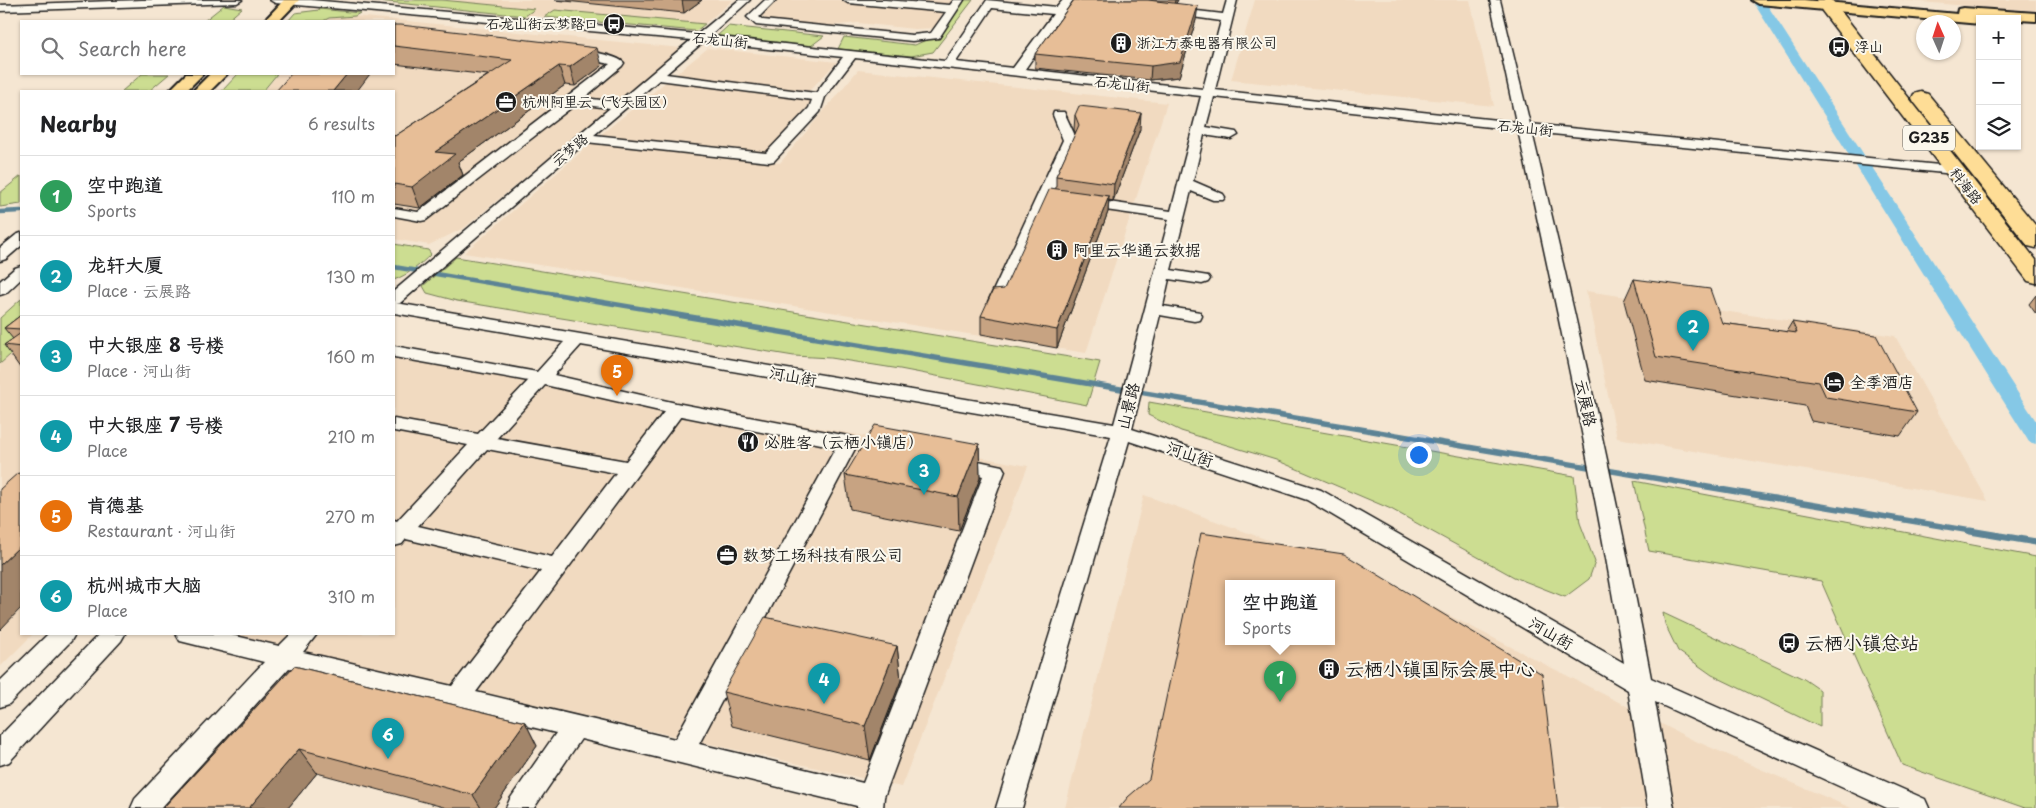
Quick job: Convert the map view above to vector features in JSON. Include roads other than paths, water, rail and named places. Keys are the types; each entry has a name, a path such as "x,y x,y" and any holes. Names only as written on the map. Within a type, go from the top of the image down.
{"highway":[{"name":"科海路","path":"1833,3 1954,170 2036,276"},
{"name":"科海路","path":"1833,3 2036,241"}],"main road":[{"path":"266,17 274,0"},
{"path":"1759,0 1785,3 1833,3 2036,17"},
{"path":"266,17 291,1"},
{"path":"1833,3 1976,20"},
{"path":"2021,23 2036,25"},
{"path":"178,90 194,75"},
{"path":"202,90 218,75"}],"street":[{"path":"0,8 237,0"},
{"path":"274,0 291,1"},
{"name":"云梦路","path":"395,297 745,0"},
{"path":"771,0 752,17 760,23 912,38 935,36 956,5"},
{"path":"848,0 956,5"},
{"path":"1016,73 1068,0"},
{"name":"山景路","path":"1010,808 1122,432 1232,0"},
{"name":"云展路","path":"1496,0 1600,469 1618,558 1661,808"},
{"name":"石龙山街","path":"291,1 701,38 1208,94 1336,112 1523,127 1954,170"},
{"path":"948,65 991,2 1060,11"},
{"path":"1162,10 1227,18"},
{"path":"421,27 442,14"},
{"path":"820,51 838,32"},
{"path":"395,212 420,217 573,100 618,63 605,58 566,53"},
{"path":"584,138 769,158 815,109 819,97 851,55"},
{"path":"657,76 819,97"},
{"path":"573,100 621,106"},
{"path":"996,302 1070,140 1059,115"},
{"path":"1199,130 1231,135"},
{"path":"1185,183 1218,197"},
{"path":"1044,197 1177,216"},
{"path":"9,252 20,239"},
{"path":"0,290 20,272"},
{"path":"1162,272 1202,278"},
{"name":"河山街","path":"395,308 1122,432 1314,495 1639,684 1916,808"},
{"path":"1153,309 1194,316"},
{"path":"396,532 577,339"},
{"path":"395,351 541,378 676,409 858,445 682,751"},
{"path":"457,698 676,409"},
{"path":"395,425 630,470"},
{"path":"192,635 682,751 871,802 995,471 936,460"},
{"path":"396,532 557,566"},
{"path":"0,697 62,635"},
{"path":"0,754 112,635"},
{"path":"144,808 304,635"},
{"path":"520,808 575,726"}],"waterway":[{"path":"1758,0 2036,437"},
{"path":"0,212 20,211"},
{"path":"395,267 668,313"},
{"path":"660,312 1977,532"},
{"path":"1970,531 2036,542"}],"place":[{"name":"石龙山街云梦路口","path":"614,24"},
{"name":"浙江方泰电器有限公司","path":"1121,43"},
{"name":"浮山","path":"1839,47"},
{"name":"杭州阿里云（飞天园区）","path":"506,102"},
{"name":"阿里云华通云数据","path":"1057,250"},
{"name":"龙轩大厦","path":"1693,351"},
{"name":"全季酒店","path":"1834,382"},
{"name":"肯德基","path":"617,396"},
{"name":"必胜客（云栖小镇店）","path":"748,442"},
{"name":"中大银座 8 号楼","path":"924,495"},
{"name":"数梦工场科技有限公司","path":"727,555"},
{"name":"云栖小镇总站","path":"1789,643"},
{"name":"云栖小镇国际会展中心","path":"1329,669"},
{"name":"空中跑道","path":"1280,702"},
{"name":"中大银座 7 号楼","path":"824,704"},
{"name":"杭州城市大脑","path":"388,759"}]}
